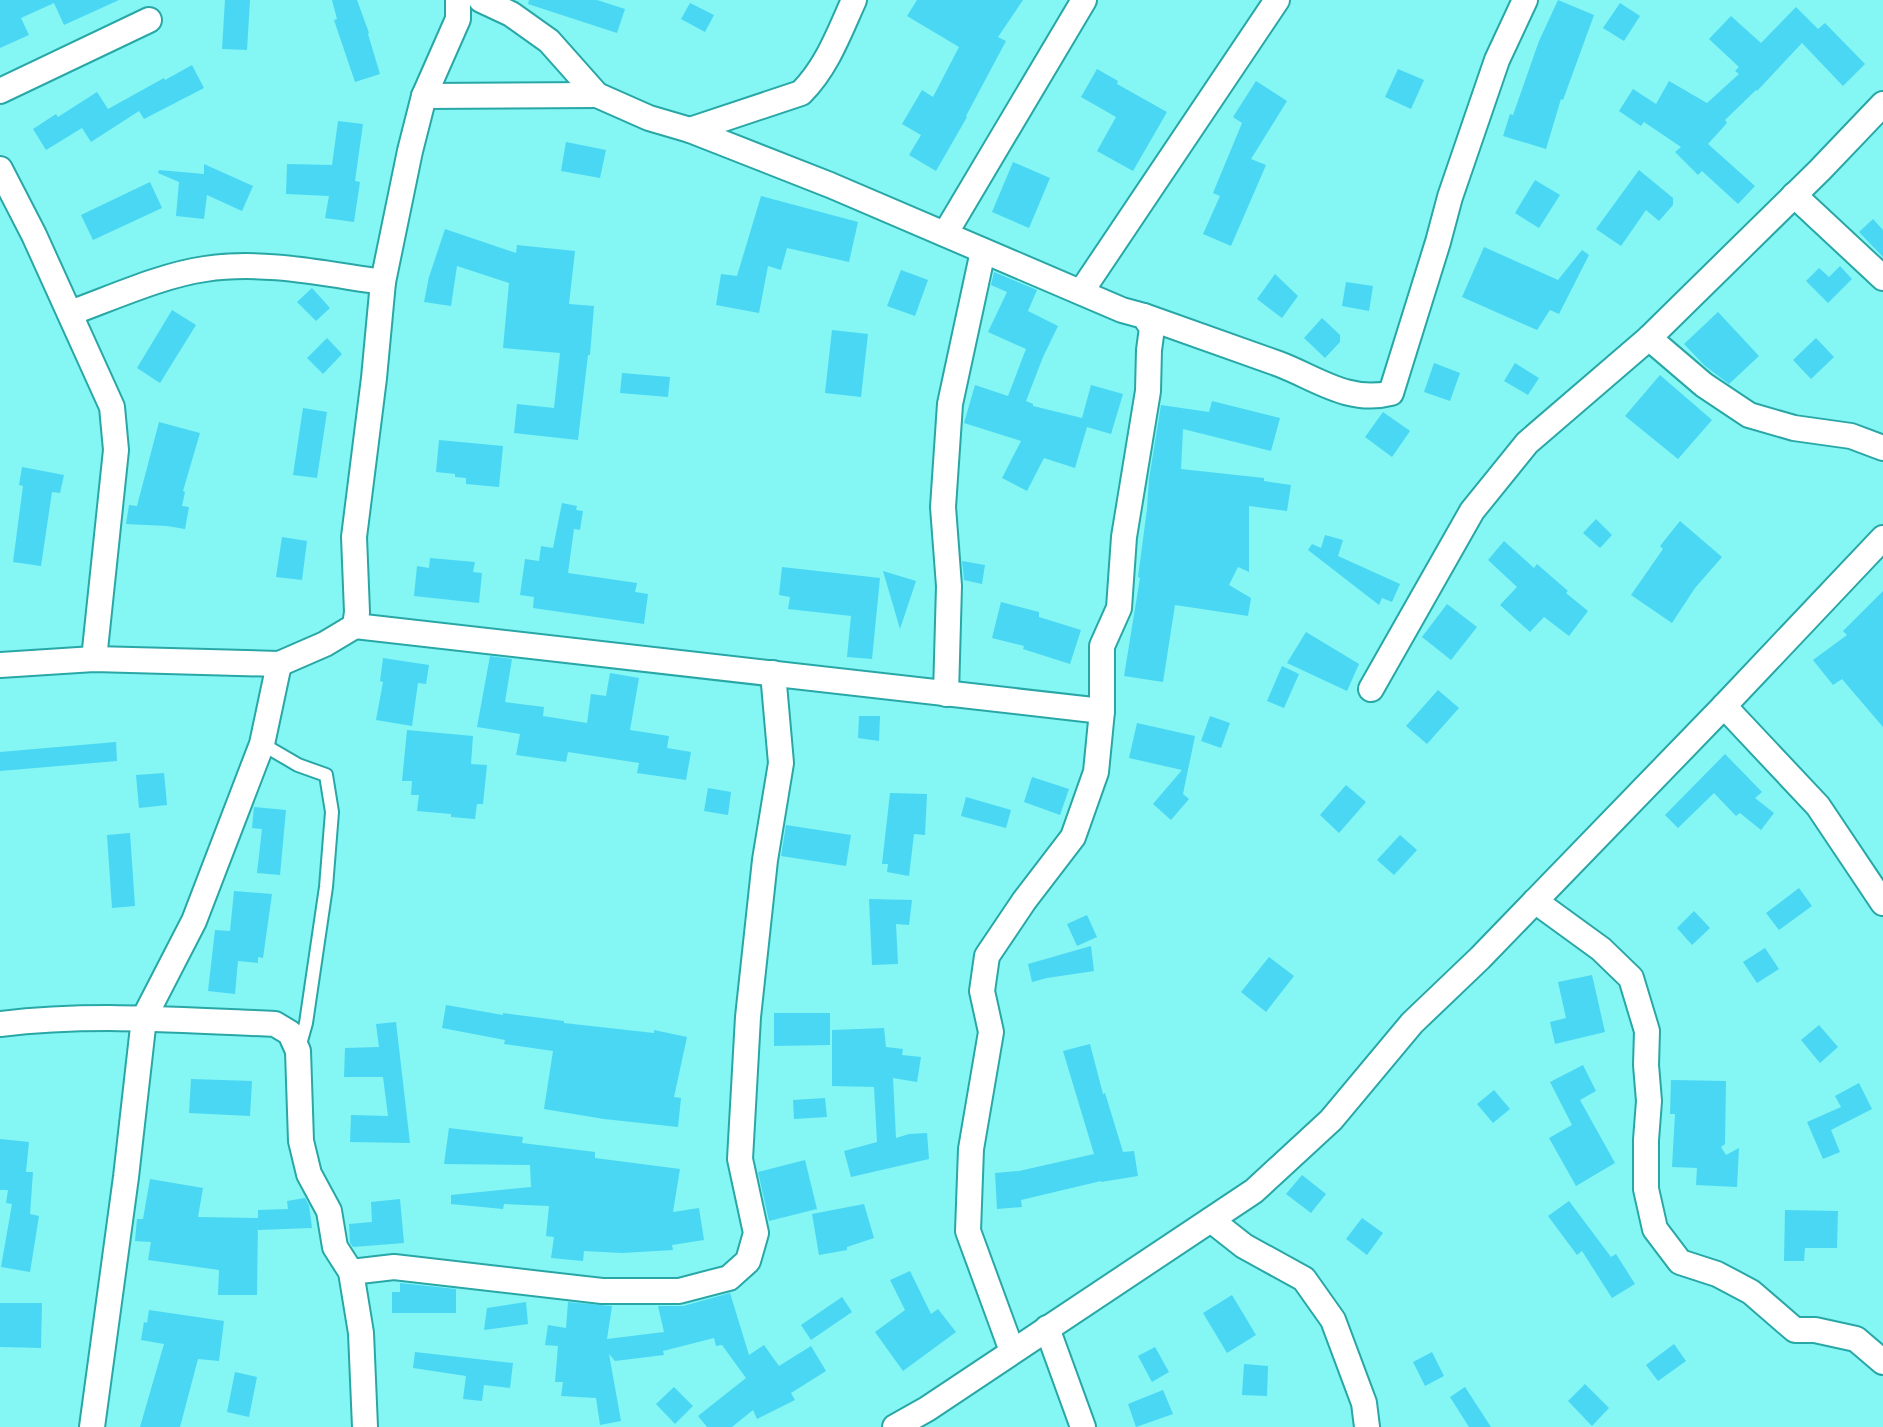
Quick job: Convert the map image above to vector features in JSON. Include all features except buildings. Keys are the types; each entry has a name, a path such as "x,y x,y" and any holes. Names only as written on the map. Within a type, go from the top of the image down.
{"street":[{"path":"355,626 354,537 383,282 424,96 458,19 458,0"},
{"path":"481,0 511,14 549,41 597,95"},
{"path":"690,130 801,93 814,80 826,60 854,0"},
{"path":"945,234 1084,0"},
{"path":"1081,292 1277,0"},
{"path":"424,96 597,95 649,118 690,130 830,185 1122,310 1285,366 1333,389 1376,397 1391,393 1454,183 1497,60 1525,0"},
{"path":"0,91 149,20"},
{"path":"1371,689 1472,511 1527,443 1649,338 1883,104"},
{"path":"0,169 34,235 112,407 116,450 94,659"},
{"path":"1794,195 1883,278"},
{"path":"946,694 949,586 943,507 950,404 983,251"},
{"path":"70,313 163,280 205,269 263,266 383,282"},
{"path":"1012,1351 968,1231 971,1149 991,1032 982,991 987,956 1073,837 1096,772 1102,711 1102,646 1119,608 1124,537 1148,391 1152,328 1144,316"},
{"path":"1649,338 1704,385 1749,415 1794,428 1851,436 1883,448"},
{"path":"895,1427 927,1409 1254,1191 1331,1120 1412,1023 1480,958 1883,538"},
{"path":"0,665 94,659 279,664 325,644 355,626 1102,711"},
{"path":"92,1427 144,1018 194,921 262,744 279,664"},
{"path":"351,1272 394,1267 602,1291 679,1291 729,1278 748,1261 756,1233 740,1159 750,1001 765,860 781,763 773,673"},
{"path":"1724,706 1818,806 1883,903"},
{"path":"1535,901 1601,949 1631,978 1647,1031 1649,1101 1646,1189 1655,1229 1680,1262 1717,1274 1751,1292 1795,1330 1815,1330 1856,1339 1883,1362"},
{"path":"0,1024 29,1020 144,1018 275,1024 290,1033 298,1051 301,1141 309,1174 329,1211 335,1247 351,1272 361,1333 365,1427"},
{"path":"1211,1220 1244,1246 1304,1279 1333,1320 1364,1403 1367,1427"},
{"path":"1047,1328 1083,1427"}],"lane":[{"path":"262,744 298,765 326,775 332,812 326,887 306,1023 298,1051"}]}
